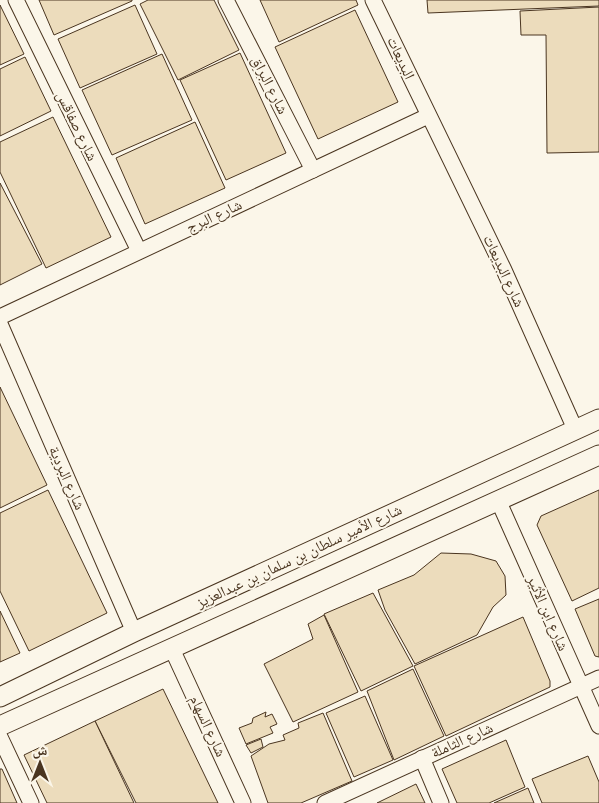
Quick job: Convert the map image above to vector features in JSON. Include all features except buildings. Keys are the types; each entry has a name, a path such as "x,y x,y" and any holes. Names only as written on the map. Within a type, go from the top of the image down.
{"street":[{"name":"شارع صفاقس","path":"16,0 139,251"},
{"name":"شارع البراق","path":"226,0 313,170"},
{"name":"البديعات","path":"374,0 428,116"},
{"name":"شارع البرج","path":"0,317 428,116"},
{"name":"شارع البديعات","path":"428,116 504,270 575,429"},
{"name":"شارع البردية","path":"0,324 134,632"},
{"name":"شارع الأمير سلطان بن سلمان بن عبدالعزيز","path":"0,697 134,632 599,418"},
{"path":"0,726 172,650 599,455"},
{"name":"شارع ابن الأثير","path":"498,500 599,726"},
{"name":"شارع السهام","path":"172,650 243,803"},
{"name":"شارع الثاملة","path":"325,803 599,678"},
{"path":"0,737 30,803"},
{"path":"422,758 441,803"}]}
